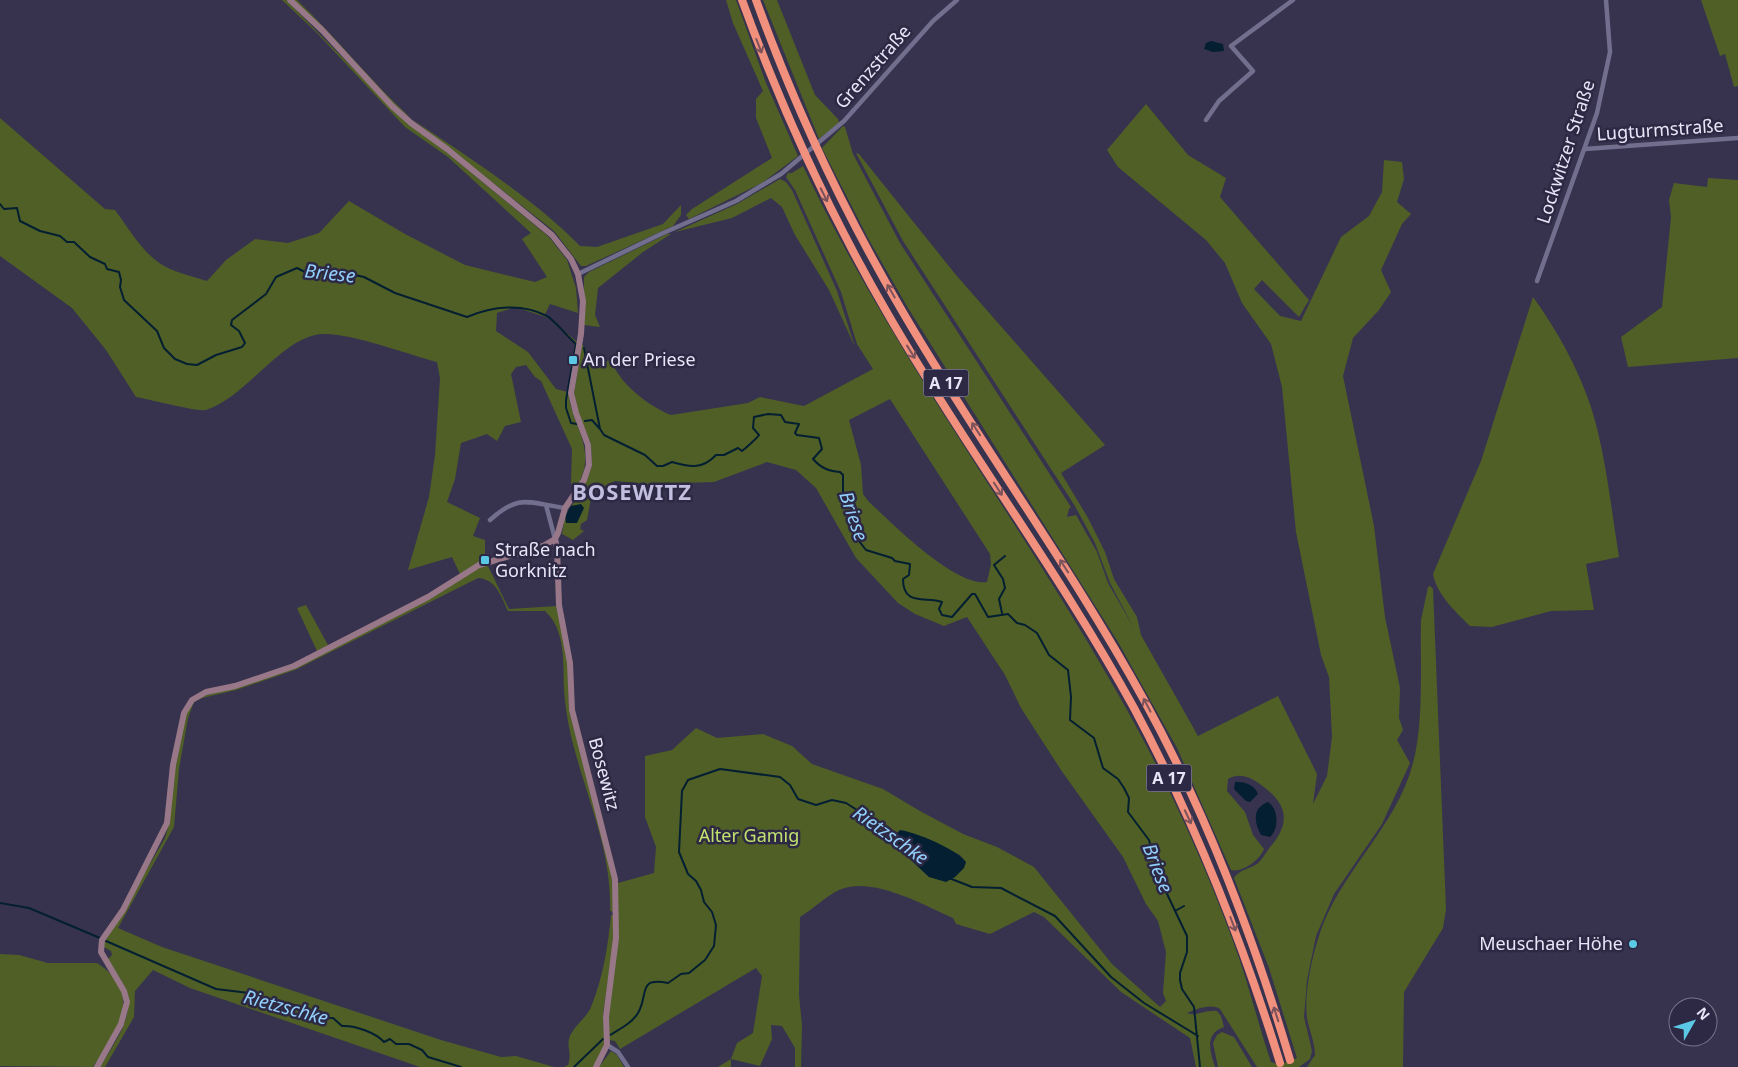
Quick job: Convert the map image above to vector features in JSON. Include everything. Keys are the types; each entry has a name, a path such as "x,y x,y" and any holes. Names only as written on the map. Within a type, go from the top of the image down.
{"highway":[{"name":"A 17","path":"742,0 796,136 854,254 940,399 1088,630 1147,734 1216,879 1254,979 1280,1063"},
{"name":"A 17","path":"756,0 798,109 863,243 952,393 1099,623 1170,748 1226,876 1263,975 1290,1060"}],"street":[{"name":"Bosewitz","path":"290,0 322,30 392,106 552,235 571,259 578,274 583,301 583,318 571,393 576,414 588,444 589,465 584,480 565,508 555,539"},
{"name":"Grenzstraße","path":"578,274 736,201 789,168 833,132 932,21 957,0"},
{"path":"1206,120 1219,101 1253,71 1232,46 1293,0"},
{"name":"Lockwitzer Straße","path":"1537,281 1597,113 1610,52 1606,0"},
{"name":"Lugturmstraße","path":"1584,149 1738,138"},
{"path":"490,520 505,506 514,502 565,508"},
{"name":"Bosewitz","path":"546,505 558,547 559,605 570,663 572,710 615,879 616,938 606,1017 607,1045"},
{"path":"97,1067 121,1024 127,1002 124,991 101,952 102,940 125,905 167,823 173,765 187,705 206,692 275,673 428,597 479,565 543,546 555,539"},
{"path":"596,1067 607,1045 618,1052 628,1067"}],"green space":[{"path":"282,0 286,0 408,124 445,151 549,237 567,260 576,288 578,313 550,304 545,314 577,342 576,345 549,318 515,307 497,313 496,331 528,352 556,389 568,392 585,450 583,474 577,487 571,484 572,449 541,381 535,377 526,365 516,367 511,374 521,422 505,426 497,441 487,434 461,443 455,479 447,502 480,518 473,536 485,540 485,559 460,574 452,557 408,570 429,497 435,455 440,378 437,362 364,340 323,334 308,337 294,344 236,393 206,410 136,397 106,350 72,308 0,256 0,118 105,209 115,210 139,243 153,258 170,269 207,281 226,260 255,239 288,243 319,233 349,201 405,234 465,265 535,282 547,277 522,239 531,233 448,157 405,127 317,33"},
{"path":"293,0 297,0 312,15 382,90 412,119 393,104"},
{"path":"726,0 736,0 766,83 798,156 762,183 689,219 686,215 692,209 772,158 756,118 756,99 763,91 733,23"},
{"path":"763,0 777,0 815,95 838,119 839,123 819,139"},
{"path":"1701,0 1738,0 1738,86 1734,87 1725,54 1720,56"},
{"name":"Alter Gamig","path":"1146,104 1188,155 1226,178 1220,197 1309,300 1299,317 1262,280 1254,289 1280,316 1301,321 1341,237 1369,216 1382,192 1384,160 1402,162 1404,179 1397,202 1411,214 1402,224 1381,270 1391,292 1379,310 1353,338 1343,376 1374,526 1385,617 1400,688 1399,718 1403,730 1397,740 1410,763 1382,824 1334,894 1316,936 1307,980 1304,1017 1312,1051 1310,1059 1299,1067 1257,1067 1220,1009 1208,1007 1199,1008 1187,1013 1217,1011 1221,1016 1224,1027 1213,1034 1211,1039 1210,1049 1215,1067 1196,1067 1190,1038 1121,992 1044,917 1034,912 990,934 956,924 953,918 913,899 881,889 852,886 839,890 800,917 799,995 802,1025 801,1067 795,1067 795,1048 782,1026 771,1025 772,1039 760,1066 731,1059 737,1043 753,1033 762,976 756,968 620,1049 615,1041 609,1040 608,1018 618,938 618,883 654,873 656,847 645,817 645,756 672,750 696,728 717,738 763,734 792,746 812,764 883,789 963,834 997,847 1034,867 1112,964 1160,1007 1166,1001 1163,993 1166,952 1158,921 1146,904 1123,857 1061,770 1021,708 1005,675 967,617 944,626 915,614 898,603 856,558 816,488 796,470 767,462 714,482 649,484 615,481 592,493 587,520 581,524 580,529 584,531 573,540 562,534 565,516 583,489 592,466 591,444 578,413 574,393 582,344 587,352 590,365 611,360 615,369 635,393 653,406 671,415 748,403 760,397 804,406 873,369 857,344 841,292 795,190 786,177 788,173 792,173 803,166 837,234 913,366 1075,622 1148,749 1208,876 1238,956 1271,1062 1279,1065 1297,1058 1269,968 1234,878 1239,873 1259,862 1278,836 1284,819 1283,811 1274,796 1257,782 1243,776 1228,779 1227,791 1245,812 1253,835 1264,849 1259,857 1250,865 1240,870 1231,870 1177,748 1118,642 908,308 869,240 822,148 843,126 845,127 853,154 900,243 1071,507 1067,517 1076,515 1097,552 1108,583 1134,628 1110,583 1095,543 1075,506 903,241 856,153 859,154 956,275 1105,445 1061,473 1088,518 1105,552 1114,579 1137,617 1141,635 1198,736 1278,696 1317,774 1313,804 1327,776 1332,737 1329,677 1321,655 1296,532 1282,387 1271,344 1242,303 1225,263 1206,240 1118,167 1107,150","holes":["890,399 990,554 991,564 987,582 974,581 958,575 925,552 869,502 863,494 861,465 849,420","912,833 960,855 966,863 929,877 894,844 894,834"]},
{"path":"412,119 478,163 521,195 542,211 580,246 597,247 663,224 681,205 681,215 673,226 586,266 581,266 554,231"},
{"path":"1708,178 1738,180 1738,358 1628,367 1621,337 1662,307 1671,217 1669,200 1674,183 1707,187"},
{"path":"780,179 786,182 792,190 837,291 855,347 829,290 795,235 782,207 771,198 732,218 675,232 737,204"},
{"path":"667,234 671,234 643,252 598,288 595,315 600,327 584,325 584,277 589,272"},
{"path":"1533,297 1566,350 1580,378 1591,407 1604,463 1619,557 1586,564 1594,610 1551,611 1492,627 1470,626 1438,589 1433,574 1481,461"},
{"path":"487,564 509,609 557,606 568,664 569,710 613,878 614,912 610,911 609,882 605,855 573,745 567,717 562,647 557,628 545,611 508,611 494,585 489,581 478,578 295,670 194,702 188,718 179,769 174,827 118,928 162,947 441,1040 501,1057 516,1056 554,1067 420,1067 190,988 153,970 135,991 134,1017 105,1067 100,1067 122,1030 128,1009 126,989 108,959 112,955 111,951 104,947 104,943 165,838 169,824 175,766 189,706 199,697 235,688 293,668"},
{"path":"1430,586 1433,589 1446,909 1443,928 1404,992 1403,1067 1307,1067 1315,1055 1307,1018 1306,999 1318,939 1338,893 1394,809 1405,787 1413,763 1419,730 1421,620 1428,587"},
{"path":"306,605 328,645 317,651 297,608"},
{"path":"611,915 614,916 614,937 603,1015 605,1044 593,1067 564,1067 568,1065 569,1061 569,1039 589,1011 599,985 607,950"},
{"path":"0,954 19,955 48,963 97,963 112,975 120,987 123,1000 122,1013 110,1040 93,1067 0,1066"},
{"path":"1222,1032 1234,1037 1252,1067 1218,1067 1213,1043 1217,1035"},
{"path":"611,1051 617,1055 624,1067 599,1067"},
{"path":"731,1059 731,1067 718,1067"}],"water":[{"path":"1211,41 1223,44 1224,51 1213,52 1204,49 1206,43"},
{"path":"581,504 584,508 577,523 566,523 565,516 571,506"},
{"path":"1235,782 1248,784 1258,794 1250,802 1246,801 1234,789"},
{"path":"1268,802 1272,805 1276,814 1275,829 1270,837 1261,835 1256,820 1259,808"},
{"path":"900,830 926,838 955,852 966,862 964,868 955,877 946,882 929,877 894,844 892,838"}],"waterway":[{"name":"Briese","path":"0,204 4,209 17,208 20,221 40,231 60,236 67,242 74,242 90,257 105,264 107,269 119,272 120,287 124,300 157,331 164,348 175,359 187,364 197,365 216,355 242,347 245,343 239,331 231,325 232,320 266,294 276,277 297,268 307,273 342,272 364,277 395,293 467,317 497,308 518,308 537,312 550,318 576,344 566,408 571,423 577,424"},
{"name":"Briese","path":"584,348 600,429 604,435 645,455 657,466 663,466 672,462 695,466 706,463 716,455 724,455 738,448 742,451 744,450 759,435 753,428 754,417 768,414 781,415 785,422 799,424 795,433 797,435 819,438 822,449 813,459 819,465 832,471 840,472 843,475 843,495 851,505 859,541 866,550 892,558 895,561 910,564 909,575 903,579 907,594 916,599 942,602 939,609 942,615 952,617 972,594 975,594 988,617 1008,614 1017,623 1025,625 1037,633 1049,655 1068,670 1071,697 1070,720 1094,738 1103,768 1118,779 1124,788 1129,798 1128,812 1149,840 1159,877 1187,936 1187,952 1180,973 1180,980 1182,989 1194,1007 1200,1067"},
{"name":"Briese","path":"585,421 592,420 599,428"},
{"path":"1002,613 999,599 1005,588 1003,579 994,565 1005,556"},
{"name":"Rietzschke","path":"610,1035 626,1026 635,1017 648,985 652,982 668,983 681,974 689,973 705,960 714,946 716,925 712,912 704,902 696,881 688,874 679,852 682,791 688,780 720,769 780,777 790,785 798,799 816,805 832,800 846,803 895,834"},
{"name":"Rietzschke","path":"949,878 972,887 1001,888 1055,916 1111,977 1144,1003 1198,1036"},
{"name":"Rietzschke","path":"0,903 29,908 100,938"},
{"path":"1175,911 1184,906"},
{"name":"Rietzschke","path":"106,941 216,989 249,993 275,1003 295,1005 297,1009 333,1018 342,1026 365,1030 384,1042 390,1039 396,1044 409,1044 422,1050 428,1057 461,1067"},
{"name":"Rietzschke","path":"574,1067 603,1039"}],"place":[{"name":"An der Priese","path":"573,360"},
{"name":"Straße nach Gorknitz","path":"485,560"},
{"name":"Meuschaer Höhe","path":"1633,944"}],"district":[{"name":"BOSEWITZ","path":"632,492"}]}
